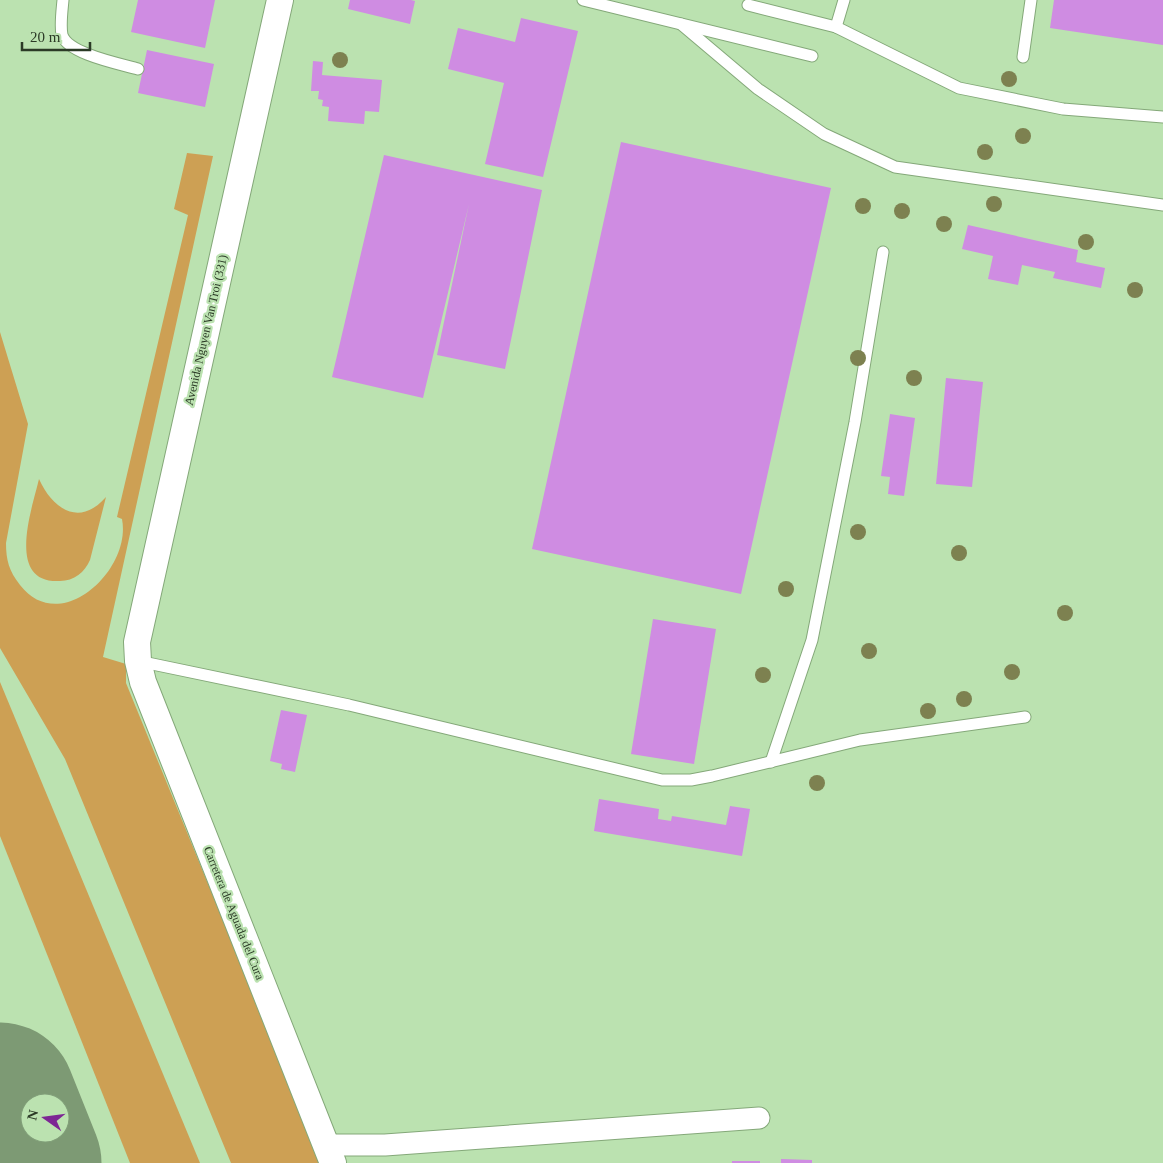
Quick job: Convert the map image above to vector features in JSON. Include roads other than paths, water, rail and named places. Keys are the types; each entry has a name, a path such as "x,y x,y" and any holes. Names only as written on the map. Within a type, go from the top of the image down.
{"street":[{"name":"Avenida Nguyen Van Troi (331)","path":"138,661 137,642 141,623 280,0"},
{"name":"Carretera de Aguada del Cura","path":"138,661 143,682 330,1154"},
{"path":"330,1154 384,1144 759,1118"}],"lane":[{"path":"63,0 62,35 67,43 80,51 138,70"},
{"path":"583,0 812,56"},
{"path":"836,27 844,0"},
{"path":"1023,58 1031,0"},
{"path":"748,5 836,27 959,88 1063,109 1163,117"},
{"path":"681,24 758,89 824,134 895,167 1163,205"},
{"path":"771,762 812,640 855,422 883,252"},
{"path":"138,661 349,705 662,780 691,780 860,740 1025,717"}]}
